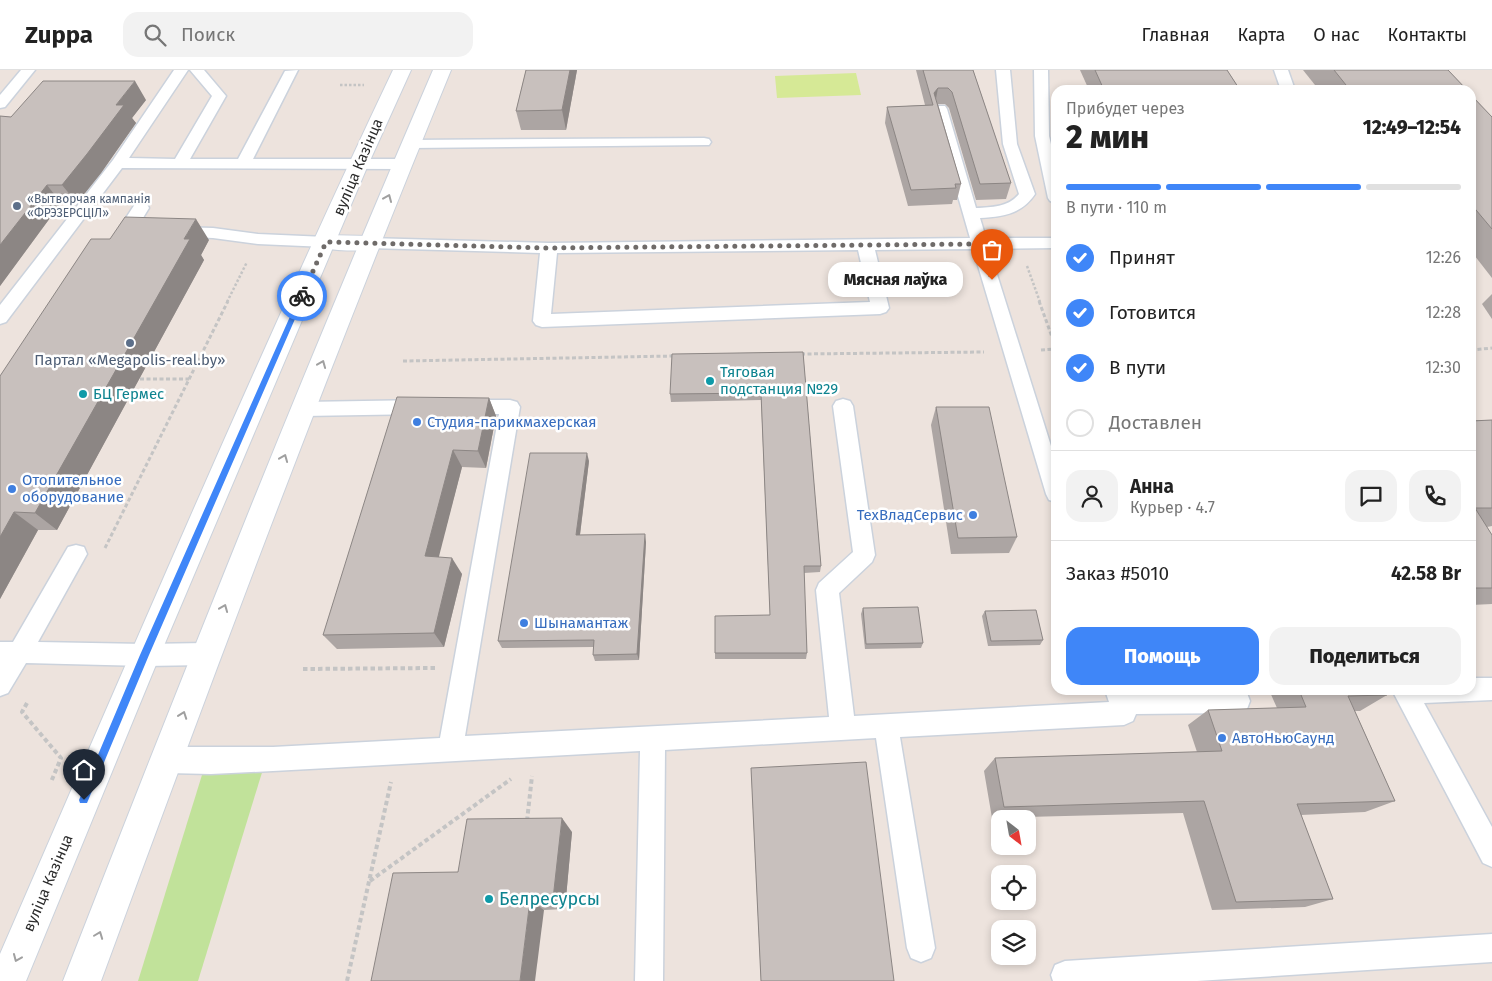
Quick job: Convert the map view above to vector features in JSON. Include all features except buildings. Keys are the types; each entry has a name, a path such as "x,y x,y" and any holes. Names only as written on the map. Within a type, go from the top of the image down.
{"main road":[{"name":"вуліца Казінца","path":"7,981 145,655 358,165 402,70"},
{"path":"82,981 206,654 369,243 442,70"},
{"path":"326,242 369,243"}],"lane":[{"path":"0,104 28,70"},
{"path":"0,318 118,162 181,70"},
{"path":"180,163 219,96 197,70"},
{"path":"970,213 1007,211 1020,204 1026,194 1010,144 1003,70"},
{"path":"1041,70 1049,107 1042,136 1051,176"},
{"path":"1280,70 1286,85"},
{"path":"244,163 292,71"},
{"path":"940,109 1051,478"},
{"path":"411,144 704,142"},
{"path":"118,162 403,164"},
{"path":"141,208 126,231 213,233 258,239 326,242"},
{"path":"207,244 258,239"},
{"path":"369,243 549,248 1051,243"},
{"path":"549,248 542,321 880,308 865,245"},
{"path":"304,409 386,406 510,407 450,749"},
{"path":"843,406 864,555 827,590 843,728"},
{"path":"0,685 10,652 76,554"},
{"path":"10,652 145,655 206,654"},
{"path":"1476,690 1492,689"},
{"path":"1408,695 1492,854"},
{"path":"166,760 264,759 1124,713 1119,697 1238,701"},
{"path":"886,725 922,948"},
{"path":"649,981 653,738"},
{"path":"1065,975 1492,948"}],"path":[{"path":"340,85 365,85"},
{"path":"102,555 258,239"},
{"path":"1019,244 1051,334"},
{"path":"792,355 1012,351 1051,348"},
{"path":"1476,350 1492,348"},
{"path":"402,361 682,356"},
{"path":"140,379 189,379"},
{"path":"54,652 22,712 61,758"},
{"path":"303,669 464,668"},
{"path":"526,823 536,744"},
{"path":"369,881 514,776"},
{"path":"347,981 391,782"}],"green space":[{"path":"856,73 861,95 777,98 775,76"},
{"path":"264,766 198,981 138,981 202,775"}],"way so far":[{"path":"302,296 326,242 549,248 982,244 992,280"}],"place":[{"name":"«Вытворчая кампанія «ФРЭЗЕРСЦІЛ»","path":"17,206"},
{"name":"Мясная лаўка","path":"992,280"},
{"name":"Партал «Megapolis-real.by»","path":"130,343"},
{"name":"Тяговая подстанция №29","path":"710,381"},
{"name":"БЦ Гермес","path":"83,394"},
{"name":"Студия-парикмахерская","path":"417,422"},
{"name":"Отопительное оборудование","path":"12,489"},
{"name":"ТехВладСервис","path":"973,515"},
{"name":"Шынамантаж","path":"524,623"},
{"name":"АвтоНьюСаунд","path":"1222,738"},
{"name":"Белресурсы","path":"489,899"}],"route":[{"path":"84,800 145,655 302,296"}]}
